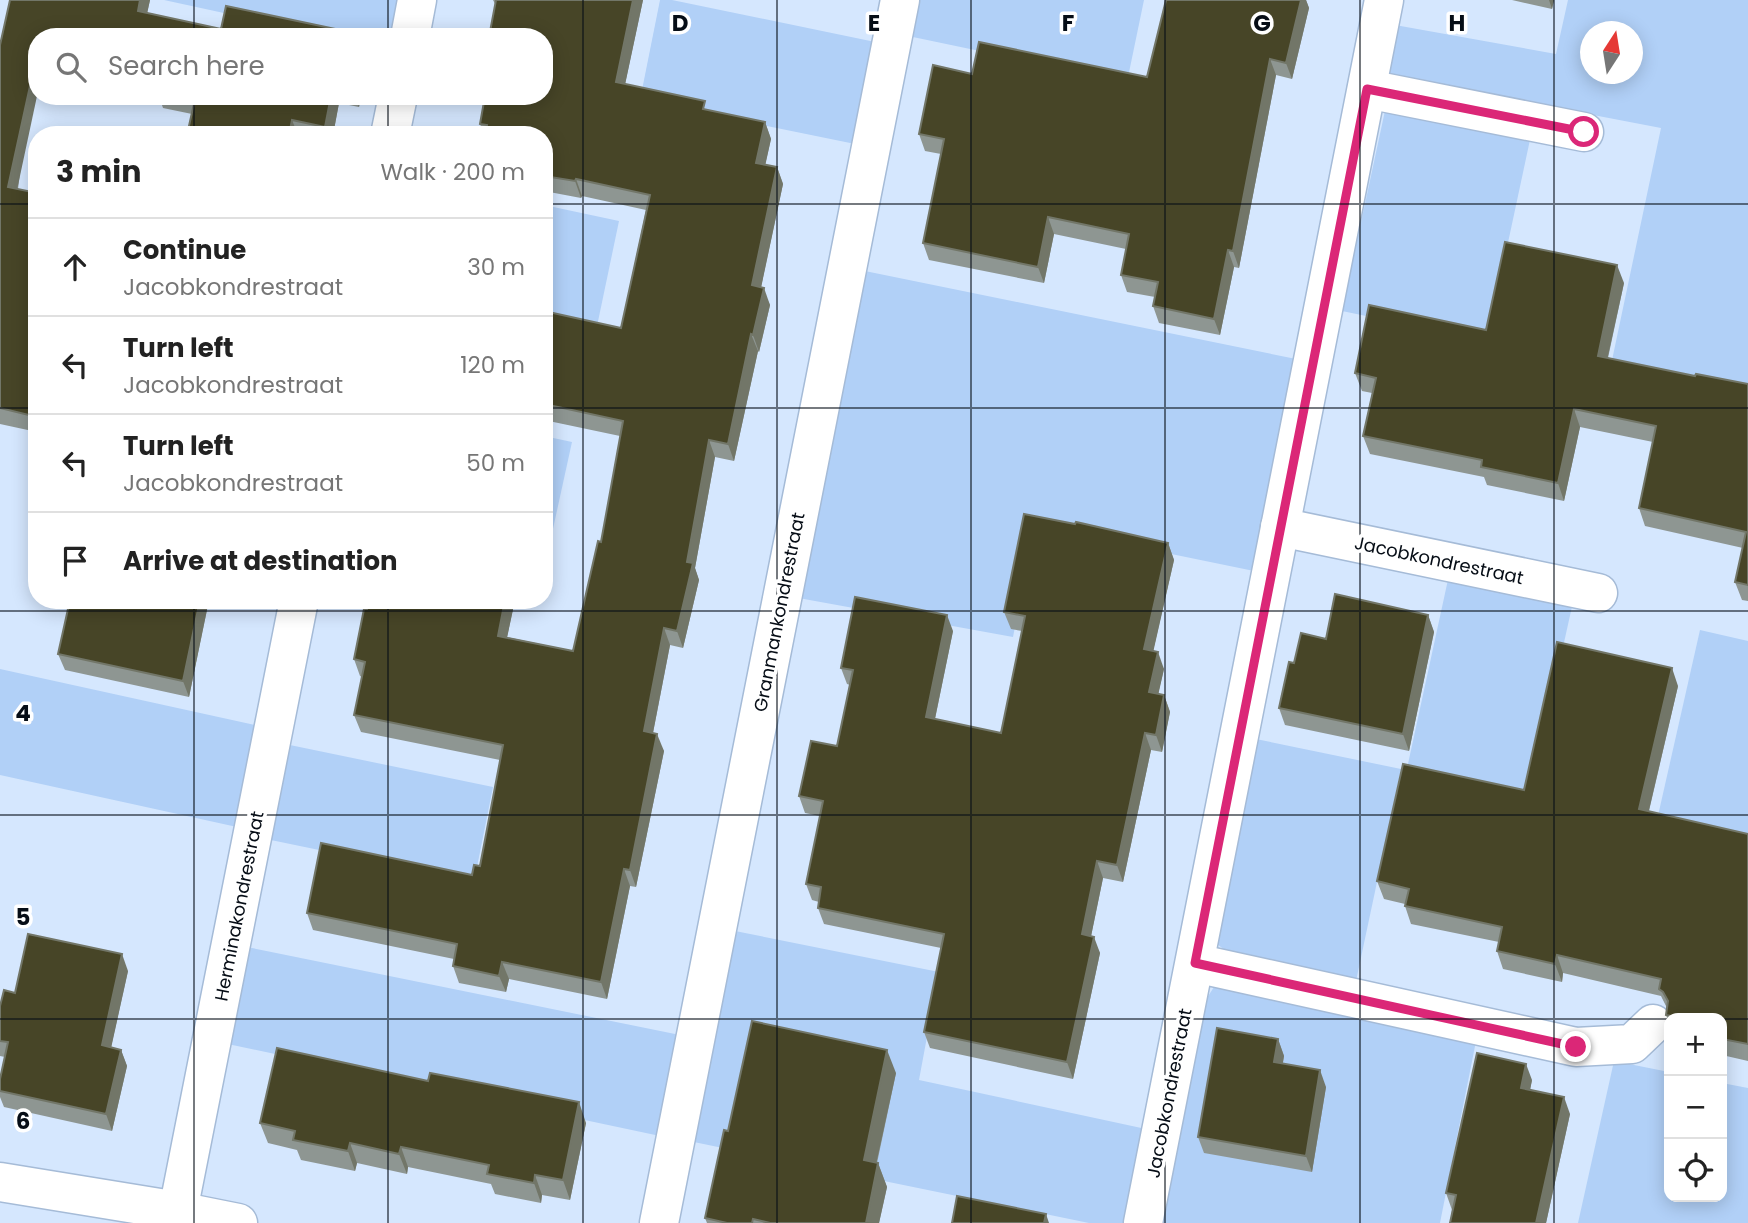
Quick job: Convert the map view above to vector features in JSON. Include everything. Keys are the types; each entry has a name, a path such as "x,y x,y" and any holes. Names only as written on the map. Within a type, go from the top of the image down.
{"street":[{"path":"412,28 417,0"},
{"name":"Granmankondrestraat","path":"659,1223 900,0"},
{"name":"Jacobkondrestraat","path":"1143,1223 1384,0"},
{"path":"1367,89 1584,132"},
{"path":"392,126 396,105"},
{"name":"Jacobkondrestraat","path":"1280,527 1598,593"},
{"name":"Herminakondrestraat","path":"178,1211 297,609"},
{"path":"1195,963 1576,1047 1632,1044 1653,1024"},
{"path":"0,1182 237,1223"}],"shaded area":[{"path":"164,0 406,0 401,28 293,28"},
{"path":"660,0 672,0 880,43 860,145 640,100"},
{"path":"916,0 1144,0 1127,82 908,36"},
{"path":"1568,0 1748,0 1748,394 1611,365 1661,128 1384,75 1395,25 1556,54"},
{"path":"1386,106 1531,135 1487,341 1342,311"},
{"path":"553,207 619,221 596,331 553,322"},
{"path":"860,270 1296,359 1254,571 1035,526 1013,637 793,597"},
{"path":"553,438 572,442 553,529"},
{"path":"1449,575 1573,602 1529,800 1406,773"},
{"path":"1700,630 1748,641 1748,849 1655,829"},
{"path":"0,669 259,726 237,827 0,775"},
{"path":"1251,738 1401,769 1356,981 1230,954 1217,944"},
{"path":"285,744 493,787 474,882 266,839"},
{"path":"730,930 939,972 919,1080 1146,1129 1127,1223 1089,1223 689,1141"},
{"path":"242,946 680,1035 660,1136 223,1043"},
{"path":"1232,981 1477,1036 1440,1223 1155,1223 1203,1004 1214,987"},
{"path":"1614,1061 1664,1071 1664,1202 1727,1202 1727,1084 1748,1088 1748,1223 1578,1223"}],"building":[{"path":"10,0 140,0 138,11 216,28 28,28 28,95 8,187 28,191 28,415 0,408 0,45"},
{"path":"496,0 633,0 616,82 705,101 703,109 765,122 756,163 777,167 752,285 764,288 753,335 751,334 728,444 709,440 687,562 693,563 677,631 664,628 644,731 657,734 630,870 624,869 601,982 502,962 499,976 453,966 457,944 307,913 321,843 472,875 474,865 480,866 503,745 354,715 365,662 354,659 364,609 503,609 498,636 573,651 598,541 601,542 623,421 553,406 553,313 621,328 650,195 576,179 553,177 553,126 480,124 483,105 553,105 553,28 491,28"},
{"path":"1166,0 1301,0 1286,63 1270,59 1233,251 1228,250 1214,319 1153,306 1158,282 1121,275 1129,234 1048,217 1038,267 923,243 944,139 919,134 933,65 972,74 979,42 1147,77"},
{"path":"226,6 331,28 221,28"},
{"path":"194,105 329,105 325,126 292,120 291,126 189,126"},
{"path":"1505,242 1617,265 1598,356 1748,384 1748,585 1735,582 1746,532 1639,508 1656,426 1574,409 1558,483 1481,467 1482,460 1363,436 1376,378 1355,373 1369,305 1486,330"},
{"path":"1024,514 1075,524 1076,522 1168,543 1144,649 1158,652 1149,692 1164,695 1156,735 1145,733 1117,865 1097,861 1082,934 1094,937 1067,1062 924,1032 944,934 818,908 821,887 806,884 823,801 799,796 811,741 837,746 853,670 841,668 855,597 947,615 926,717 1001,733 1025,616 1004,612"},
{"path":"1335,594 1428,615 1403,734 1279,708 1289,662 1294,663 1301,633 1326,639"},
{"path":"68,609 198,609 183,681 58,654"},
{"path":"1557,642 1672,668 1639,809 1748,834 1748,1044 1727,1040 1727,1013 1666,1013 1668,1001 1659,989 1661,979 1557,955 1555,964 1497,951 1502,927 1405,906 1409,889 1377,881 1403,764 1524,790"},
{"path":"28,934 122,954 102,1045 121,1050 106,1114 0,1091 8,1042 0,1041 0,1006 4,990 15,993"},
{"path":"752,1021 887,1050 864,1160 878,1163 866,1223 770,1223 753,1219 752,1223 727,1223 705,1218 724,1130 728,1131"},
{"path":"1217,1028 1278,1039 1274,1062 1320,1070 1306,1156 1198,1137"},
{"path":"277,1048 428,1081 430,1073 579,1102 563,1180 535,1175 534,1183 487,1174 489,1165 401,1147 399,1154 350,1143 348,1151 293,1140 295,1131 260,1123"},
{"path":"1477,1053 1526,1064 1521,1088 1564,1097 1536,1223 1450,1223 1456,1195 1446,1193"},
{"path":"957,1196 1046,1214 1044,1223 952,1223"}],"route":[{"path":"1576,1047 1195,963 1367,89 1584,132"}]}
